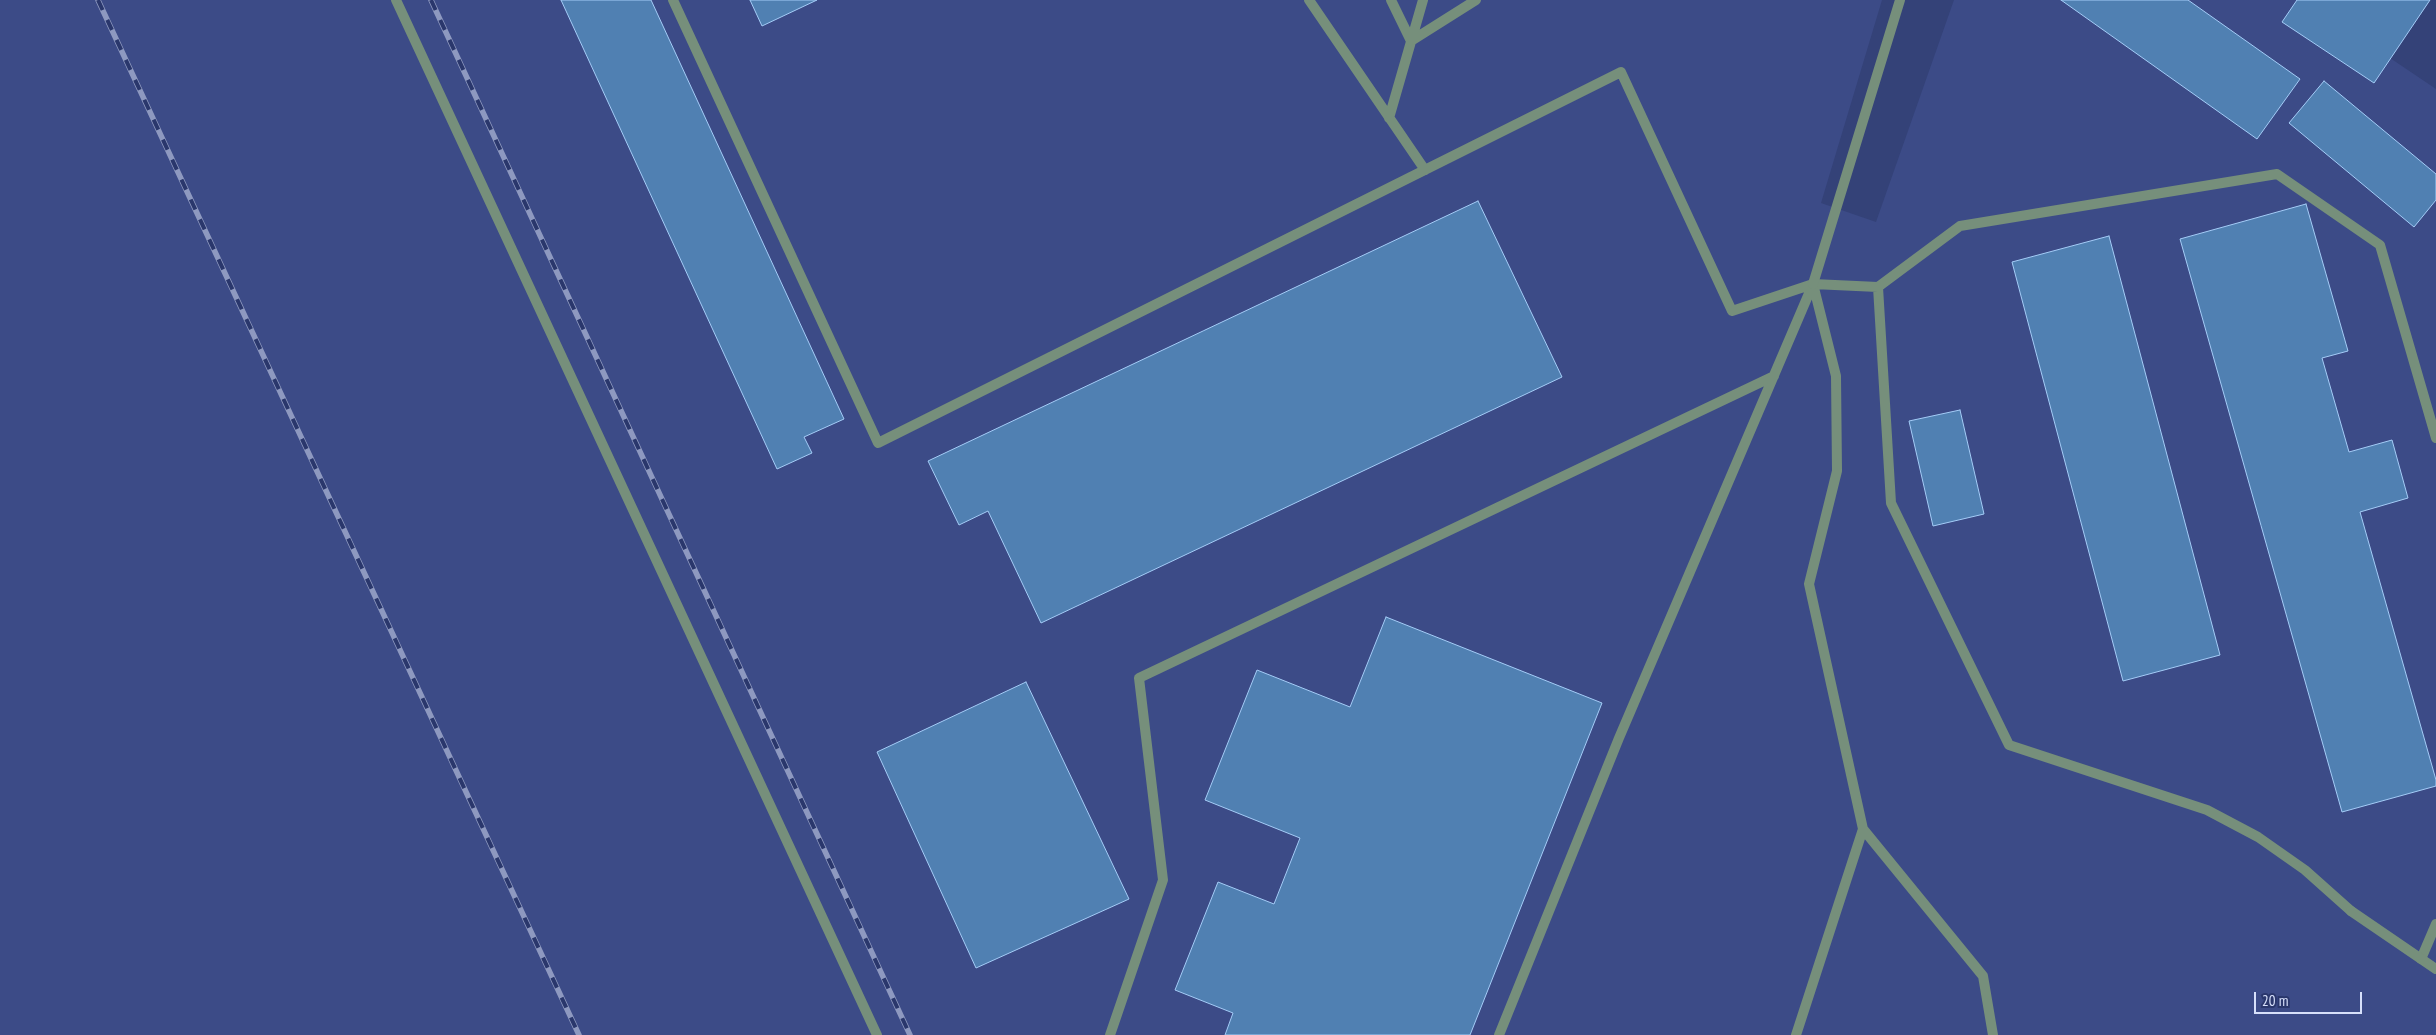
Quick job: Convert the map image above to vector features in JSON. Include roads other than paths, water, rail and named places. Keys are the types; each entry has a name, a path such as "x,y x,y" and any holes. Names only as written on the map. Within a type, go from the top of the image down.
{"street":[{"path":"396,0 877,1035"},
{"path":"673,0 878,443 1621,72 1732,311 1813,284 1878,287 1960,226 2277,174 2380,245 2436,438"},
{"path":"1309,0 1424,170"},
{"path":"1391,0 1412,41"},
{"path":"1389,118 1423,0"},
{"path":"1412,41 1476,0"},
{"path":"1499,1035 1619,738 1813,284 1900,0"},
{"path":"1813,284 1836,376 1838,470 1810,584 1863,829 1983,976 1993,1035"},
{"path":"1878,287 1892,504 2009,745 2207,810 2258,836 2305,870 2351,911 2436,969"},
{"path":"1110,1035 1163,880 1139,678 1774,376"},
{"path":"1796,1035 1863,829"},
{"path":"2421,959 2436,924"}],"railway":[{"path":"98,0 579,1035"},
{"path":"431,0 910,1035"}]}
